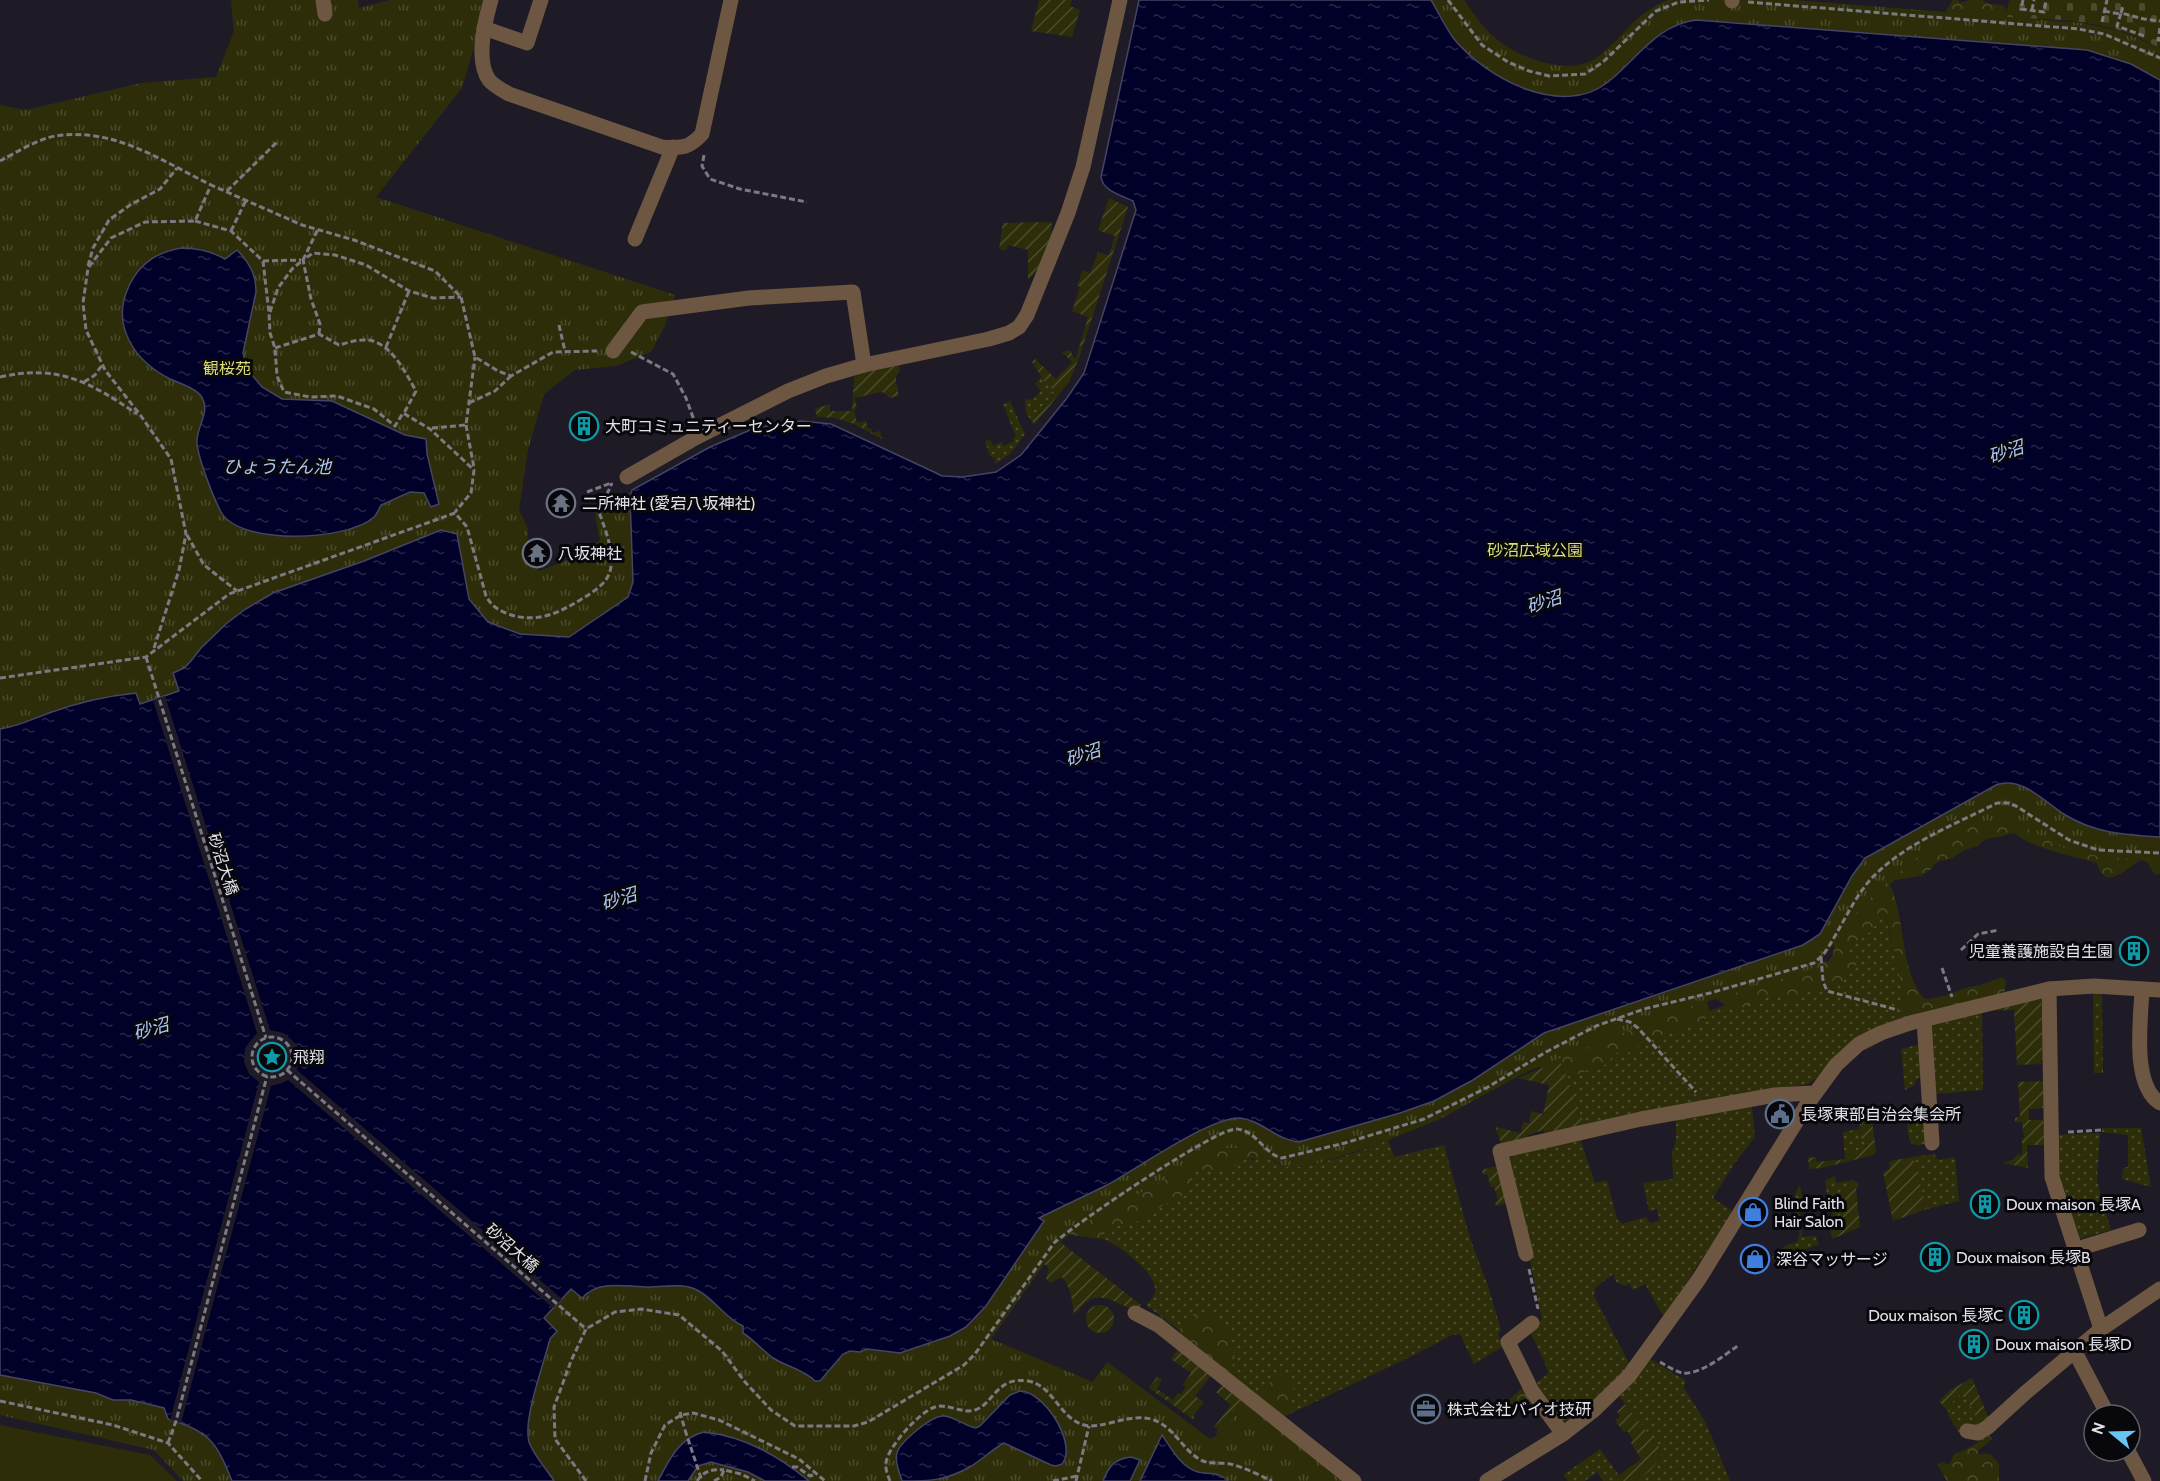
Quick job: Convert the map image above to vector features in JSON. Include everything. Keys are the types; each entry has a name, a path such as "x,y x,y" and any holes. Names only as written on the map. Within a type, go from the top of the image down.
{"street":[{"path":"491,0 484,28 482,64 489,80 503,91 662,147 681,148 693,144 702,134 731,0"},
{"path":"484,28 527,43 541,0"},
{"path":"627,477 700,435 788,391 826,376 864,365 988,339 1011,332 1018,327 1027,315 1035,296 1083,167 1119,0"},
{"path":"634,239 673,147"},
{"path":"613,351 642,312 749,298 853,292 864,365"},
{"path":"1487,1481 1563,1434 1594,1410 1629,1376 1699,1279 1814,1094 1844,1056 1859,1044 1881,1033 1920,1021 2049,989 2094,986 2160,990"},
{"path":"2049,989 2052,1177 2101,1329"},
{"path":"2142,989 2140,1051 2142,1072 2153,1098 2160,1103"},
{"path":"1920,1021 1932,1143"},
{"path":"1526,1254 1500,1150 1641,1119 1775,1095 1814,1094"},
{"path":"2074,1250 2139,1230"},
{"path":"1967,1431 1978,1433 1988,1427 2101,1329 2160,1289"},
{"path":"1135,1313 1158,1325 1353,1481"},
{"path":"1532,1323 1508,1342 1532,1390 1563,1434"},
{"path":"2074,1352 2102,1403"},
{"path":"2134,1463 2144,1481"}],"path":[{"path":"1448,0 1482,45 1508,62 1528,71 1549,76 1586,74 1604,62 1656,10 1679,2 1709,0"},
{"path":"1732,0 2079,29 2104,34 2160,58"},
{"path":"2023,0 2021,9 2044,12 2046,0"},
{"path":"2032,10 2034,0"},
{"path":"2102,22 2107,0"},
{"path":"2123,6 2117,26 2144,36"},
{"path":"2104,11 2160,21"},
{"path":"2160,28 2158,40 2160,40"},
{"path":"0,161 53,136 94,134 122,141 211,185 302,225 354,240 435,272 461,297 475,357 466,425 474,470 471,494 454,513 229,594 154,648 146,657 0,678"},
{"path":"227,192 277,142"},
{"path":"707,149 702,166 710,179 740,189 807,202"},
{"path":"177,168 160,189 130,205 109,220 93,248 83,303 86,330 102,364 171,459 186,534 204,565 237,591"},
{"path":"195,221 211,185"},
{"path":"231,231 246,200"},
{"path":"88,268 111,238 145,222 195,221 231,231 263,261 270,333 275,348 277,376 284,392 310,397 337,396 374,409 395,426 416,391 386,347 365,339 339,345 319,334 275,348"},
{"path":"318,229 303,260 311,299 320,324 319,334"},
{"path":"269,313 278,288 292,269 313,253 334,255 366,265 409,291 433,298 461,297"},
{"path":"263,261 303,260"},
{"path":"386,347 409,291"},
{"path":"560,325 565,351"},
{"path":"469,403 495,391 511,376 553,352 626,350 673,374 686,398 700,435"},
{"path":"475,357 511,376"},
{"path":"84,382 95,375 102,364"},
{"path":"0,377 22,372 53,373 84,382 141,416"},
{"path":"403,413 430,429 474,470"},
{"path":"430,429 466,425"},
{"path":"587,492 627,477"},
{"path":"454,513 466,527 490,604 513,616 527,619 540,618 560,612 597,589 605,580 611,568 609,542 599,512 612,483"},
{"path":"154,648 179,570 186,534"},
{"name":"砂沼大橋","path":"146,657 266,1038"},
{"path":"586,1481 555,1439 554,1407 586,1329 615,1312 641,1309 679,1315 722,1351 745,1382 771,1410 795,1426 854,1426 868,1422 964,1365 975,1354 1054,1243 1068,1230 1153,1174 1224,1132 1238,1129 1247,1132 1274,1155 1282,1158 1345,1143 1424,1119 1488,1087 1586,1031 1615,1019 1644,1009 1806,966 1821,957 1865,886 1880,871 1903,852 1997,803 2016,806 2069,840 2098,850 2160,853"},
{"path":"1961,950 1978,934 1999,930"},
{"path":"1821,957 1823,981 1827,991 1907,1012 1920,1021"},
{"path":"1942,968 1958,1011"},
{"path":"1615,1019 1630,1022 1638,1028 1710,1107"},
{"path":"266,1038 279,1039 289,1047 292,1059 287,1070 275,1077 267,1076 257,1070 252,1058 256,1046 266,1038"},
{"name":"砂沼大橋","path":"287,1070 586,1329"},
{"path":"168,1443 176,1421 267,1076"},
{"path":"2051,1133 2102,1130"},
{"path":"1526,1254 1539,1314 1532,1323"},
{"path":"1645,1355 1677,1371 1690,1373 1700,1370 1739,1345"},
{"path":"890,1481 885,1465 888,1454 897,1439 929,1409 937,1406 972,1411 981,1408 998,1389 1009,1383 1026,1381 1044,1388 1074,1420 1083,1425 1089,1426 1130,1418 1151,1420 1169,1428 1201,1460 1231,1464 1272,1481"},
{"path":"0,1401 90,1420 168,1443 202,1481"},
{"path":"680,1413 702,1481"},
{"path":"645,1481 658,1436 665,1425 680,1413 693,1413 719,1420 800,1459 825,1481"},
{"path":"1053,1481 1076,1479 1089,1426"},
{"path":"792,1467 797,1467 810,1476 817,1474"},
{"path":"697,1481 704,1473 714,1469 741,1474 755,1481"},
{"path":"714,1481 721,1477 724,1470"}],"green space":[{"name":"砂沼","path":"231,0 358,0 359,8 390,0 488,0 462,88 376,197 675,295 665,326 651,352 616,366 575,370 544,394 528,450 519,510 528,529 527,555 539,571 583,554 600,540 595,515 600,497 629,494 632,490 710,447 755,428 801,421 831,424 942,476 963,477 996,472 1021,455 1084,373 1136,210 1133,201 1105,186 1101,177 1139,0 1464,0 1486,29 1512,49 1540,62 1570,66 1584,64 1596,58 1606,51 1637,19 1668,0 1794,0 2083,23 2120,31 2160,48 2160,861 2084,854 2007,821 1988,822 1967,829 1945,839 1924,853 1885,885 1855,915 1823,958 1808,971 1686,1008 1524,1073 1440,1119 1378,1144 1319,1163 1292,1168 1263,1154 1238,1148 1226,1148 1204,1158 1079,1226 1059,1243 991,1339 1093,1382 1107,1362 1210,1439 1218,1435 1246,1404 1343,1481 183,1481 154,1450 0,1415 0,105 26,110 141,83 216,77 234,31"},
{"path":"1039,0 1072,0 1070,6 1080,10 1072,37 1031,31"},
{"path":"1953,0 1958,0 1960,3 1982,0 1990,4 2002,5 2010,13 2053,19 1943,16"},
{"path":"2009,0 2160,0 2160,48 2125,32 2103,26 2006,17"},
{"path":"1109,198 1128,207 1079,358 1069,382 1035,424 1032,422 1055,392 1045,382 1032,362 1035,359 1056,379 1072,362 1062,352 1070,350 1076,358 1088,317 1072,311 1080,287 1077,285 1083,270 1090,273 1098,252 1109,255 1115,236 1098,230"},
{"path":"1051,222 1051,236 1046,253 1033,276 1028,280 1028,250 1008,245 1006,250 999,249 1003,223"},
{"path":"899,365 900,371 896,377 898,396 890,398 881,392 855,398 857,409 854,410 857,423 866,421 872,433 880,431 882,439 854,424 836,418 817,417 815,409 830,404 830,411 852,411 854,377 881,367"},
{"path":"1042,377 1055,391 1032,422 1026,413 1025,401 1026,399 1032,400 1041,391 1035,384"},
{"path":"1010,401 1025,434 1011,453 995,464 995,458 990,456 985,441 990,439 993,446 1002,442 1003,446 1014,441 1013,438 1016,437 1003,404"},
{"path":"1958,807 2160,842 2160,874 2155,875 2147,862 2140,860 2116,876 2105,876 2097,863 2041,847 2015,833 1988,838 1978,846 1937,862 1921,876 1895,880 1890,885 1899,914 1911,976 1925,999 1940,997 2002,977 2006,981 2004,997 1906,1019 1898,967 1885,914 1869,933 1848,946 1848,952 1856,955 1856,966 1848,976 1832,987 1816,989 1784,1003 1779,994 1751,1001 1747,1006 1737,1009 1730,1008 1713,997 1819,960 1827,962 1834,950 1831,926"},
{"path":"1882,904 1898,967 1906,1019 1808,1084 1639,1112 1584,1124 1560,1061 1682,1019 1826,975 1846,941"},
{"path":"2093,992 2102,992 2103,1073 2094,1073"},
{"path":"1706,997 1710,1013 1704,1019 1692,1026 1672,1031 1658,1038 1647,1038 1633,1053 1620,1051 1612,1057 1608,1064 1564,1078 1540,1069 1538,1062"},
{"path":"2041,997 2043,1061 2040,1061 2041,1064 2017,1065 2014,1010 1985,1011"},
{"path":"1982,1011 1983,1090 1936,1094 1929,1023"},
{"path":"1921,1044 1924,1075 1905,1090 1901,1049"},
{"path":"1560,1061 1585,1126 1547,1135 1543,1130 1528,1135 1526,1141 1502,1145 1495,1127 1521,1133 1523,1122 1529,1123 1531,1111 1543,1114 1549,1085 1518,1078"},
{"path":"2043,1081 2043,1108 2029,1109 2029,1120 2043,1120 2045,1145 2027,1145 2028,1168 2003,1163 2022,1154 2022,1138 2024,1138 2022,1122 2015,1122 2015,1118 2020,1117 2018,1082"},
{"path":"1747,1105 1752,1107 1755,1137 1734,1164 1713,1198 1732,1211 1731,1214 1664,1317 1645,1284 1633,1290 1629,1283 1625,1286 1616,1282 1613,1274 1595,1288 1594,1296 1631,1367 1617,1383 1564,1426 1541,1394 1537,1382 1548,1374 1543,1357 1530,1331 1542,1319 1509,1157 1580,1138 1595,1183 1607,1180 1617,1219 1622,1224 1646,1217 1650,1223 1660,1221 1657,1209 1649,1211 1643,1183 1673,1179 1672,1152 1676,1140 1676,1118"},
{"path":"1852,1113 1871,1113 1876,1152 1874,1155 1809,1169 1808,1158 1816,1157 1817,1162 1846,1159 1849,1152 1865,1149 1866,1144 1859,1135 1860,1123 1847,1124 1846,1117"},
{"path":"1928,1116 1927,1143 1914,1144 1910,1141 1908,1134 1910,1118"},
{"path":"1210,1122 1271,1155 1268,1160 1246,1158 1230,1167 1196,1170 1182,1196 1139,1221 1109,1228 1100,1239 1071,1235 1044,1221"},
{"path":"2102,1128 2141,1128 2151,1187 2122,1179 2123,1168 2128,1167 2128,1135 2102,1132"},
{"path":"1859,1129 1859,1135 1866,1144 1865,1149 1845,1159 1843,1132"},
{"path":"2100,1133 2097,1181 2111,1230 2075,1240 2056,1176 2054,1135"},
{"path":"1388,1140 1394,1157 1444,1145 1470,1238 1501,1330 1498,1334 1502,1347 1474,1364 1460,1334 1452,1335 1283,1417 1146,1305 1154,1294 1154,1283 1137,1262 1104,1239 1071,1235 1076,1235 1196,1170 1208,1169 1239,1157 1254,1160 1263,1154 1284,1166 1305,1166 1335,1159"},
{"path":"1934,1154 1938,1160 1955,1157 1959,1201 1927,1209 1913,1157"},
{"path":"1913,1157 1927,1209 1893,1221 1883,1172 1889,1170 1890,1161"},
{"path":"1499,1165 1509,1203 1496,1206 1495,1202 1498,1201 1494,1186 1491,1187 1487,1174 1483,1175 1482,1170"},
{"path":"1835,1176 1836,1183 1853,1180 1854,1182 1850,1183 1846,1194 1842,1197 1840,1210 1843,1215 1833,1217 1830,1194 1827,1194 1825,1181"},
{"path":"1856,1181 1859,1184 1856,1189 1860,1227 1832,1239 1828,1217 1843,1215 1840,1210 1842,1197 1846,1194 1845,1188"},
{"path":"1800,1185 1803,1205 1799,1206 1802,1237 1815,1236 1819,1244 1785,1257 1778,1264 1772,1257 1787,1245 1797,1242 1799,1235 1794,1201"},
{"path":"1060,1242 1141,1305 1137,1310 1100,1297 1088,1301 1074,1314 1072,1299 1062,1277 1050,1283 1046,1279 1049,1268 1043,1263"},
{"path":"1100,1305 1110,1309 1114,1319 1110,1329 1100,1333 1090,1329 1086,1319 1090,1309"},
{"path":"1199,1312 1217,1318 1229,1335 1235,1358 1229,1370 1221,1373 1185,1353 1179,1330 1192,1315"},
{"path":"1178,1349 1212,1374 1195,1396 1204,1402 1193,1416 1194,1420 1149,1388 1157,1377 1162,1380 1157,1389 1173,1400 1178,1393 1181,1394 1186,1387 1183,1385 1191,1373 1171,1359"},
{"path":"1650,1359 1685,1380 1684,1388 1706,1423 1730,1481 1636,1481 1660,1457 1659,1447 1619,1396"},
{"path":"1284,1374 1294,1391 1294,1397 1288,1407 1279,1418 1255,1410 1258,1389"},
{"path":"1972,1378 1989,1419 1980,1424 1966,1398 1959,1395 1952,1402 1949,1413 1939,1401 1950,1390"},
{"path":"1224,1383 1246,1404 1218,1435 1216,1433 1218,1429 1214,1427 1231,1405 1216,1392"},
{"path":"1521,1389 1528,1391 1541,1412 1540,1416 1535,1416 1528,1400 1524,1400 1501,1415 1498,1413 1497,1405 1508,1401"},
{"path":"1959,1395 1967,1398 1980,1424 1962,1437 1948,1415 1952,1402"},
{"path":"1625,1404 1659,1447 1656,1463 1636,1481 1623,1481 1619,1475 1641,1459 1627,1431 1624,1432 1615,1421 1620,1416 1617,1412"},
{"path":"0,1425 150,1455 177,1481 0,1481"},
{"path":"1989,1435 1992,1439 1978,1451 1980,1455 1985,1453 1991,1455 1999,1464 1999,1481 1947,1481 1937,1464 1943,1462 1949,1465 1954,1454 1967,1449"},
{"path":"1600,1449 1623,1481 1603,1481 1597,1472 1585,1481 1568,1481 1563,1475"}],"water":[{"name":"砂沼","path":"1139,0 1431,0 1454,39 1468,54 1505,80 1547,95 1569,96 1589,92 1608,82 1658,36 1682,23 1696,20 2087,50 2131,64 2160,80 2160,837 2121,834 2097,829 2074,820 2023,786 2005,783 1996,785 1865,858 1852,876 1820,934 1803,945 1544,1033 1473,1080 1434,1101 1400,1113 1299,1142 1283,1138 1255,1122 1240,1118 1211,1126 1172,1146 1105,1186 1039,1218 1044,1221 986,1306 966,1327 950,1336 900,1353 867,1349 860,1352 850,1351 843,1354 820,1381 815,1381 773,1358 743,1333 743,1326 693,1288 614,1285 597,1288 582,1298 571,1289 544,1318 557,1331 550,1339 534,1394 529,1421 528,1433 531,1447 554,1481 232,1481 216,1447 202,1433 168,1419 164,1408 131,1400 113,1400 96,1393 0,1375 0,729 70,706 103,698 136,693 140,704 179,691 173,673 184,668 201,648 244,610 273,593 364,561 441,530 457,534 469,599 488,622 520,634 569,637 628,597 633,582 630,497 632,490 710,447 755,428 801,421 831,424 942,476 963,477 996,472 1021,455 1084,373 1136,210 1133,201 1105,186 1101,177"},
{"name":"ひょうたん池","path":"181,248 204,251 225,259 237,250 248,264 255,280 256,292 243,353 247,369 262,387 282,399 332,401 405,435 426,439 427,454 439,504 431,507 424,493 410,492 381,505 374,517 361,525 319,535 271,535 232,523 218,506 197,447 205,407 201,396 191,388 157,371 146,362 129,341 124,328 122,315 124,301 133,278 150,260"},
{"path":"1020,1391 1029,1393 1039,1400 1056,1420 1066,1444 1066,1455 1062,1464 1051,1465 1004,1443 973,1465 951,1476 902,1481 896,1456 899,1448 917,1430 932,1420 944,1416 976,1428 1010,1395"},
{"path":"704,1432 733,1438 760,1449 786,1463 809,1481 765,1481 748,1472 711,1462 698,1466 688,1481 658,1481 681,1445 695,1435"},
{"path":"1162,1435 1186,1466 1198,1472 1220,1475 1228,1481 1140,1481"},
{"path":"1131,1457 1140,1460 1130,1481 1103,1481 1113,1464 1120,1459"}],"pier":[{"path":"165,696 270,1030 284,1033 297,1045 299,1054 297,1070 562,1299 553,1308 288,1080 271,1086 181,1423 170,1420 259,1082 249,1074 244,1062 245,1048 257,1033 153,700"}],"place":[{"name":"大町コミュニティーセンター","path":"584,426"},
{"name":"二所神社 (愛宕八坂神社)","path":"561,503"},
{"name":"八坂神社","path":"537,553"},
{"name":"児童養護施設自生園","path":"2134,951"},
{"name":"飛翔","path":"272,1057"},
{"name":"長塚東部自治会集会所","path":"1780,1114"},
{"name":"Doux maison 長塚A","path":"1985,1204"},
{"name":"Blind Faith Hair Salon","path":"1753,1212"},
{"name":"Doux maison 長塚B","path":"1935,1257"},
{"name":"深谷マッサージ","path":"1755,1259"},
{"name":"Doux maison 長塚C","path":"2024,1315"},
{"name":"Doux maison 長塚D","path":"1974,1344"},
{"name":"株式会社バイオ技研","path":"1426,1409"}],"park label":[{"name":"観桜苑","path":"227,368"},
{"name":"砂沼広域公園","path":"1535,550"}]}
